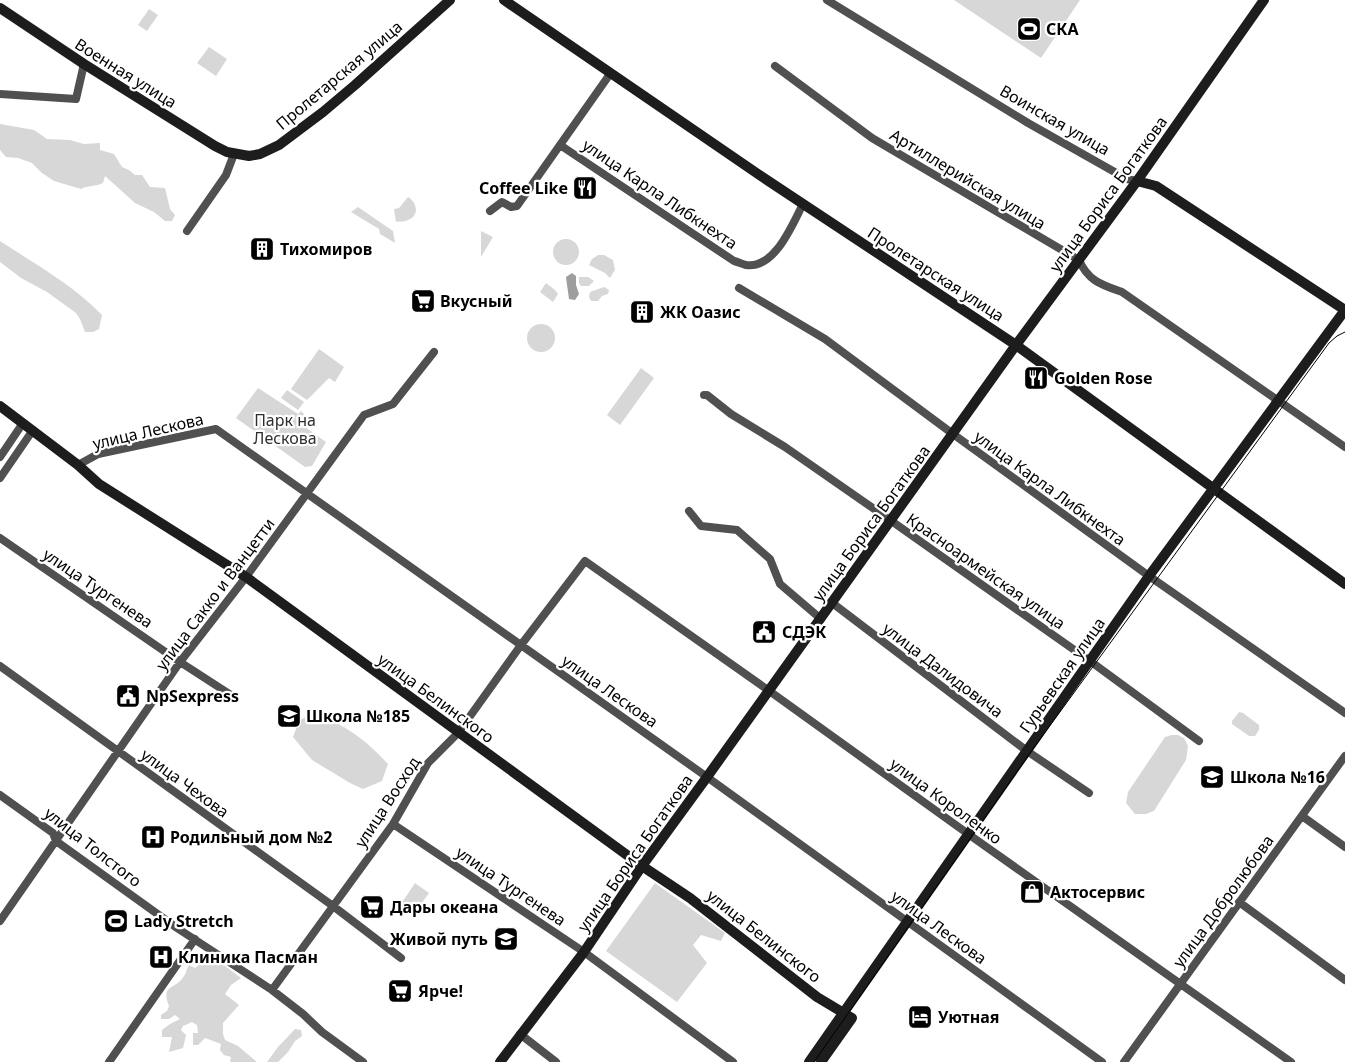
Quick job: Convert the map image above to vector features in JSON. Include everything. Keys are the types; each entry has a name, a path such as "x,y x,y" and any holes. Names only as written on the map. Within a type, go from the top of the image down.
{"main road":[{"name":"Пролетарская улица","path":"237,154 248,156 260,154 279,145 355,85 450,0"},
{"name":"Пролетарская улица","path":"504,0 610,74 1016,345 1345,584"},
{"name":"улица Бориса Богаткова","path":"500,1062 584,952 642,866 1016,345 1137,182 1264,0"},
{"name":"Военная улица","path":"0,8 84,64 215,146 237,154"},
{"name":"Воинская улица","path":"1137,182 1156,186 1345,310"},
{"name":"Гурьевская улица","path":"821,1062 848,1015 968,834 1149,576 1345,310"},
{"name":"улица Белинского","path":"0,406 34,430 99,484 246,577 458,733 642,866 690,898 817,997 848,1015"},
{"name":"Гурьевская улица","path":"809,1062 848,1015"}],"street":[{"name":"Воинская улица","path":"827,0 1028,123 1127,179 1137,182"},
{"path":"0,94 76,98 84,64"},
{"name":"Артиллерийская улица","path":"775,66 872,138 1079,260 1084,272 1103,286 1122,292 1345,447"},
{"path":"490,212 502,202 511,207 518,206 610,74"},
{"name":"улица Карла Либкнехта","path":"560,145 734,261 746,265 766,260 782,244 803,204"},
{"path":"187,231 226,175 237,154"},
{"name":"улица Карла Либкнехта","path":"739,288 825,338 953,434 1149,576 1345,713"},
{"name":"улица Сакко и Ванцетти","path":"0,921 180,662 246,577 364,415 393,404 434,352"},
{"name":"Красноармейская улица","path":"704,395 707,395 732,414 785,447 890,520 1199,741"},
{"path":"0,457 23,423"},
{"name":"улица Лескова","path":"78,465 98,454 216,429 707,777 1102,1062"},
{"path":"0,478 34,430"},
{"path":"689,511 701,526 737,530 770,558 780,584 820,619"},
{"name":"улица Тургенева","path":"0,538 231,695"},
{"name":"улица Восход","path":"272,990 393,824 428,763 458,733 521,645 585,561"},
{"name":"улица Короленко","path":"585,561 1291,1062"},
{"name":"улица Далидовича","path":"831,602 1027,750 1089,793"},
{"name":"улица Чехова","path":"0,666 333,906 401,958"},
{"name":"улица Добролюбова","path":"1124,1062 1345,756"},
{"name":"улица Толстого","path":"0,795 53,833 56,841 177,928 272,990 303,1014 322,1032 363,1062"},
{"path":"1302,816 1345,847"},
{"name":"улица Тургенева","path":"393,824 584,952 733,1062"},
{"path":"1239,902 1345,980"},
{"path":"109,1062 195,939"},
{"path":"520,1034 556,1062"}],"green space":[{"name":"СКА","path":"954,0 1080,0 1041,58"},
{"path":"149,9 158,15 147,31 138,25"},
{"path":"209,47 227,59 216,76 197,63"},
{"path":"0,124 34,130 47,139 70,140 84,144 100,143 100,150 114,154 122,167 135,175 142,175 150,187 165,188 170,209 175,215 172,221 165,221 154,212 135,203 105,176 103,183 81,189 54,181 32,163 18,158 6,157 0,150"},
{"path":"408,197 415,205 416,212 407,221 396,222 394,209 399,208"},
{"path":"358,207 393,231 395,243 380,234 379,229 351,212"},
{"path":"481,231 493,237 481,257"},
{"path":"566,239 575,243 579,252 575,261 566,265 557,261 553,252 557,243"},
{"path":"0,241 53,275 91,304 102,315 99,329 93,332 85,332 76,313 47,292 21,278 0,262"},
{"path":"598,255 604,255 613,260 615,270 610,278 605,273 589,265 592,259"},
{"path":"579,277 588,277 594,281 589,286 581,286"},
{"path":"546,283 558,294 553,302 540,292"},
{"path":"604,287 609,290 608,294 602,296 598,301 591,301 589,297 590,292"},
{"path":"541,324 551,328 555,338 551,348 541,352 531,348 527,338 531,328"},
{"path":"319,349 344,367 335,382 329,378 307,400 291,389"},
{"path":"641,368 654,378 620,425 607,415"},
{"name":"Парк на Лескова","path":"258,388 298,414 301,411 305,415 305,427 326,442 312,466 305,467 236,418"},
{"path":"287,390 304,402 298,410 281,398"},
{"path":"1239,712 1259,725 1259,730 1255,736 1249,736 1232,724 1232,721"},
{"path":"311,714 333,721 353,733 372,748 388,764 382,781 363,789 312,760 293,737 299,721"},
{"path":"1172,735 1184,738 1188,746 1186,760 1154,811 1146,814 1135,814 1126,803 1128,792 1165,737"},
{"path":"415,883 429,893 414,914 401,904"},
{"path":"655,883 725,933 721,941 701,935 693,945 707,963 677,1002 606,951"},
{"path":"208,953 241,978 231,985 225,994 239,1005 223,1023 225,1040 238,1046 257,1062 230,1062 231,1057 224,1055 220,1050 221,1044 205,1038 198,1045 193,1045 193,1033 198,1033 197,1025 192,1022 183,1026 181,1030 186,1035 183,1048 169,1052 172,1037 162,1037 162,1030 180,1019 175,1015 169,1019 161,1019 161,1015 167,1011 169,1006 166,994 185,975 189,965 195,968"},
{"path":"295,1029 301,1030 302,1036 295,1041 278,1062 267,1062 278,1047"}],"shaded area":[{"path":"572,273 576,276 579,294 575,300 569,299 566,278"}],"tram line":[{"path":"814,1062 1030,753 1329,343 1345,332"}],"place":[{"name":"СКА","path":"1029,29"},
{"name":"Coffee Like","path":"585,188"},
{"name":"Тихомиров","path":"262,249"},
{"name":"Вкусный","path":"423,301"},
{"name":"ЖК Оазис","path":"642,312"},
{"name":"Golden Rose","path":"1036,378"},
{"name":"СДЭК","path":"764,632"},
{"name":"NpSexpress","path":"128,696"},
{"name":"Школа №185","path":"289,716"},
{"name":"Школа №16","path":"1212,777"},
{"name":"Родильный дом №2","path":"153,837"},
{"name":"Актосервис","path":"1032,892"},
{"name":"Дары океана","path":"372,907"},
{"name":"Lady Stretch","path":"116,921"},
{"name":"Живой путь","path":"506,939"},
{"name":"Клиника Пасман","path":"161,957"},
{"name":"Ярче!","path":"400,991"},
{"name":"Уютная","path":"920,1017"}]}
